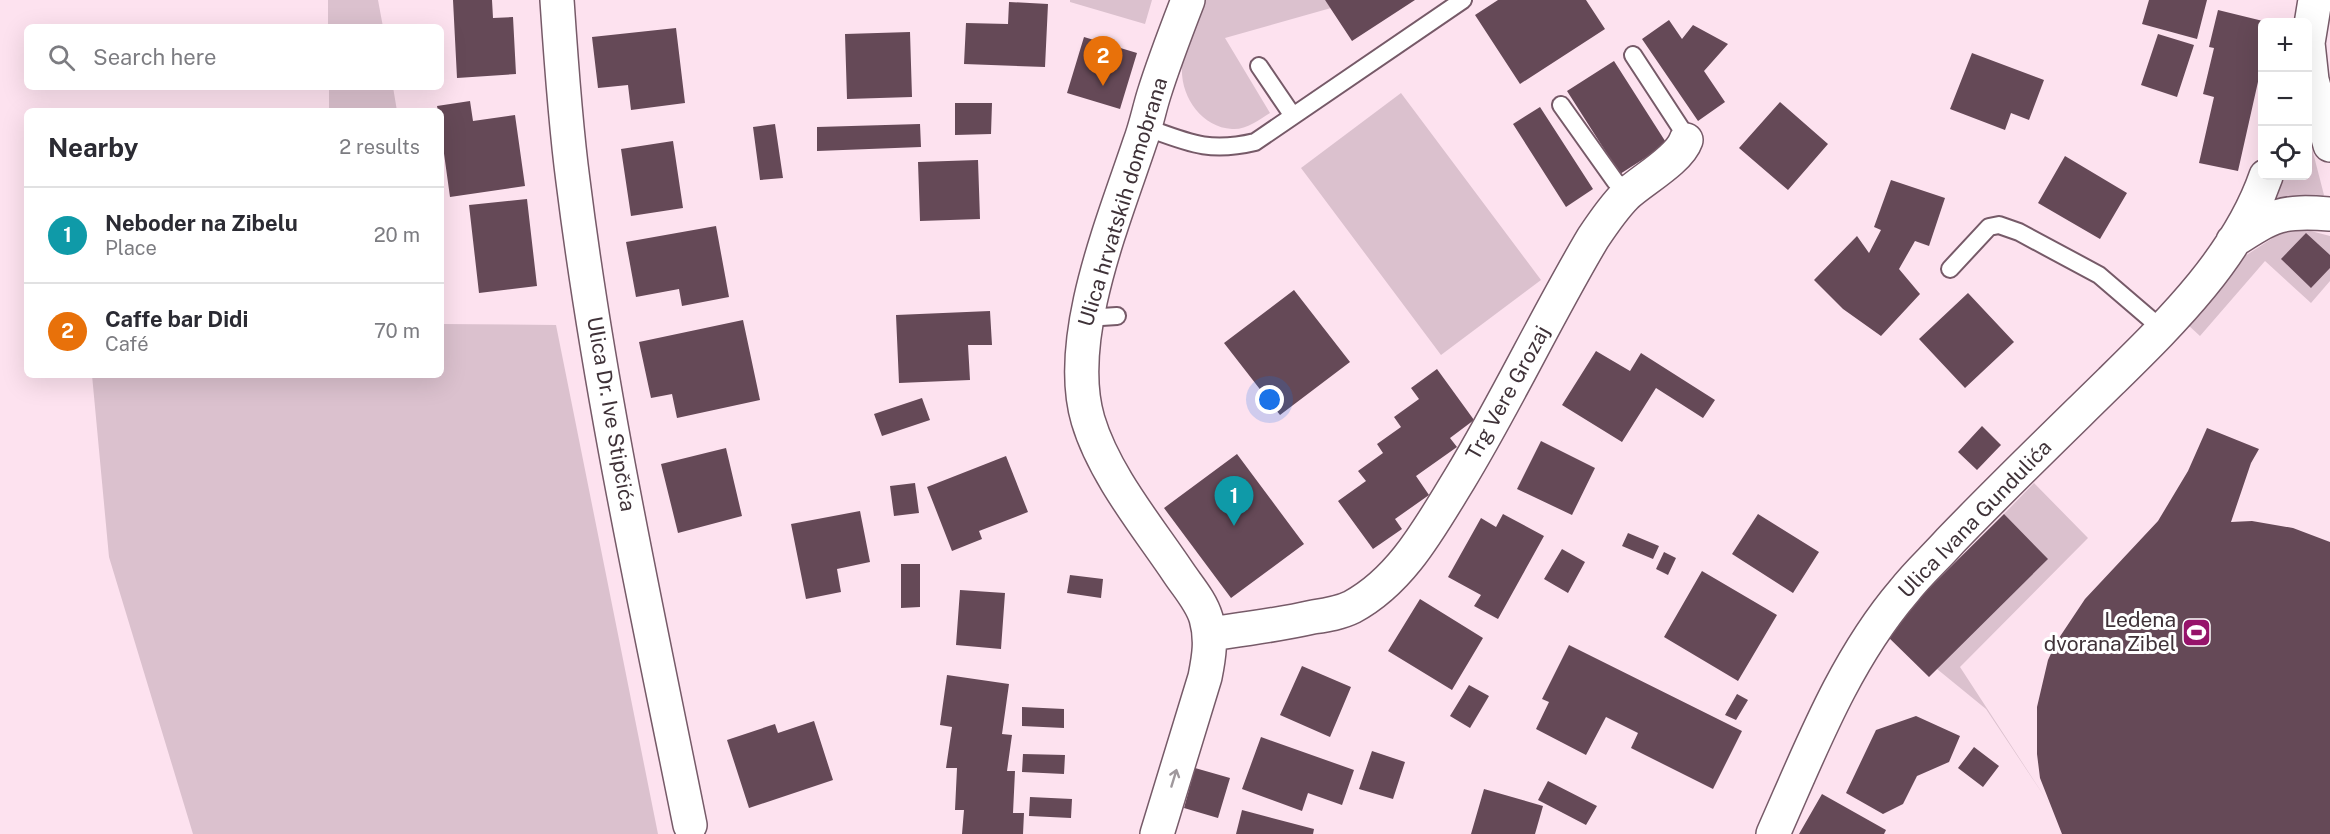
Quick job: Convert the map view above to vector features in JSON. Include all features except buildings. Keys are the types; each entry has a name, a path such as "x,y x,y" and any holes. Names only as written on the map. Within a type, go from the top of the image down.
{"street":[{"name":"Ulica Dr. Ive Stipčića","path":"557,0 572,180 591,306 638,566 690,825"},
{"name":"Ulica hrvatskih domobrana","path":"1157,834 1205,677 1210,654 1210,634 1200,603 1122,489 1102,429 1088,419 1082,390 1082,367 1102,317 1112,228 1158,83 1188,0"},
{"path":"2312,19 2315,0"},
{"path":"2311,72 2330,145"},
{"name":"Trg Vere Grozaj","path":"1210,634 1280,624 1349,608 1395,575 1441,509 1466,468 1606,219 1628,193 1679,152 1686,140"},
{"name":"Ulica Ivana Gundulića","path":"1773,834 1836,696 1891,606 1974,516 2162,329 2208,275 2232,242 2264,180"},
{"name":"Ulica Ivana Gundulića","path":"2232,242 2276,216 2296,212 2330,214"}],"lane":[{"path":"1145,127 1194,145 1215,148 1255,142 1463,0"},
{"name":"Trg Vere Grozaj","path":"1633,55 1684,133 1686,140"},
{"path":"1259,66 1293,116"},
{"path":"1561,105 1615,181 1628,193"},
{"path":"1950,268 1989,227 1999,225 2019,232 2098,275 2162,329"}],"shaded area":[{"path":"328,0 378,0 382,24 328,24"},
{"path":"1070,0 1152,0 1145,24 1070,2"},
{"path":"1206,0 1325,0 1331,8 1225,38 1270,113 1242,128 1232,129 1211,123 1195,108 1185,88 1182,66 1185,49"},
{"path":"329,90 394,90 396,108 329,108"},
{"path":"1401,93 1541,280 1441,355 1301,168"},
{"path":"2312,148 2324,195 2322,197 2282,199 2269,203 2277,180 2312,180"},
{"path":"2307,230 2330,236 2330,281 2311,303 2265,261 2200,336 2187,324 2245,256 2282,232"},
{"path":"444,324 556,325 658,834 193,834 109,557 92,378 444,378"},
{"path":"2034,483 2088,538 1960,667 2050,805 1986,709 1937,669 2004,514"}],"place":[{"name":"Caffe bar Didi","path":"1103,86"},
{"name":"Neboder na Zibelu","path":"1234,526"},
{"name":"Ledena dvorana Zibel","path":"2197,632"}]}
